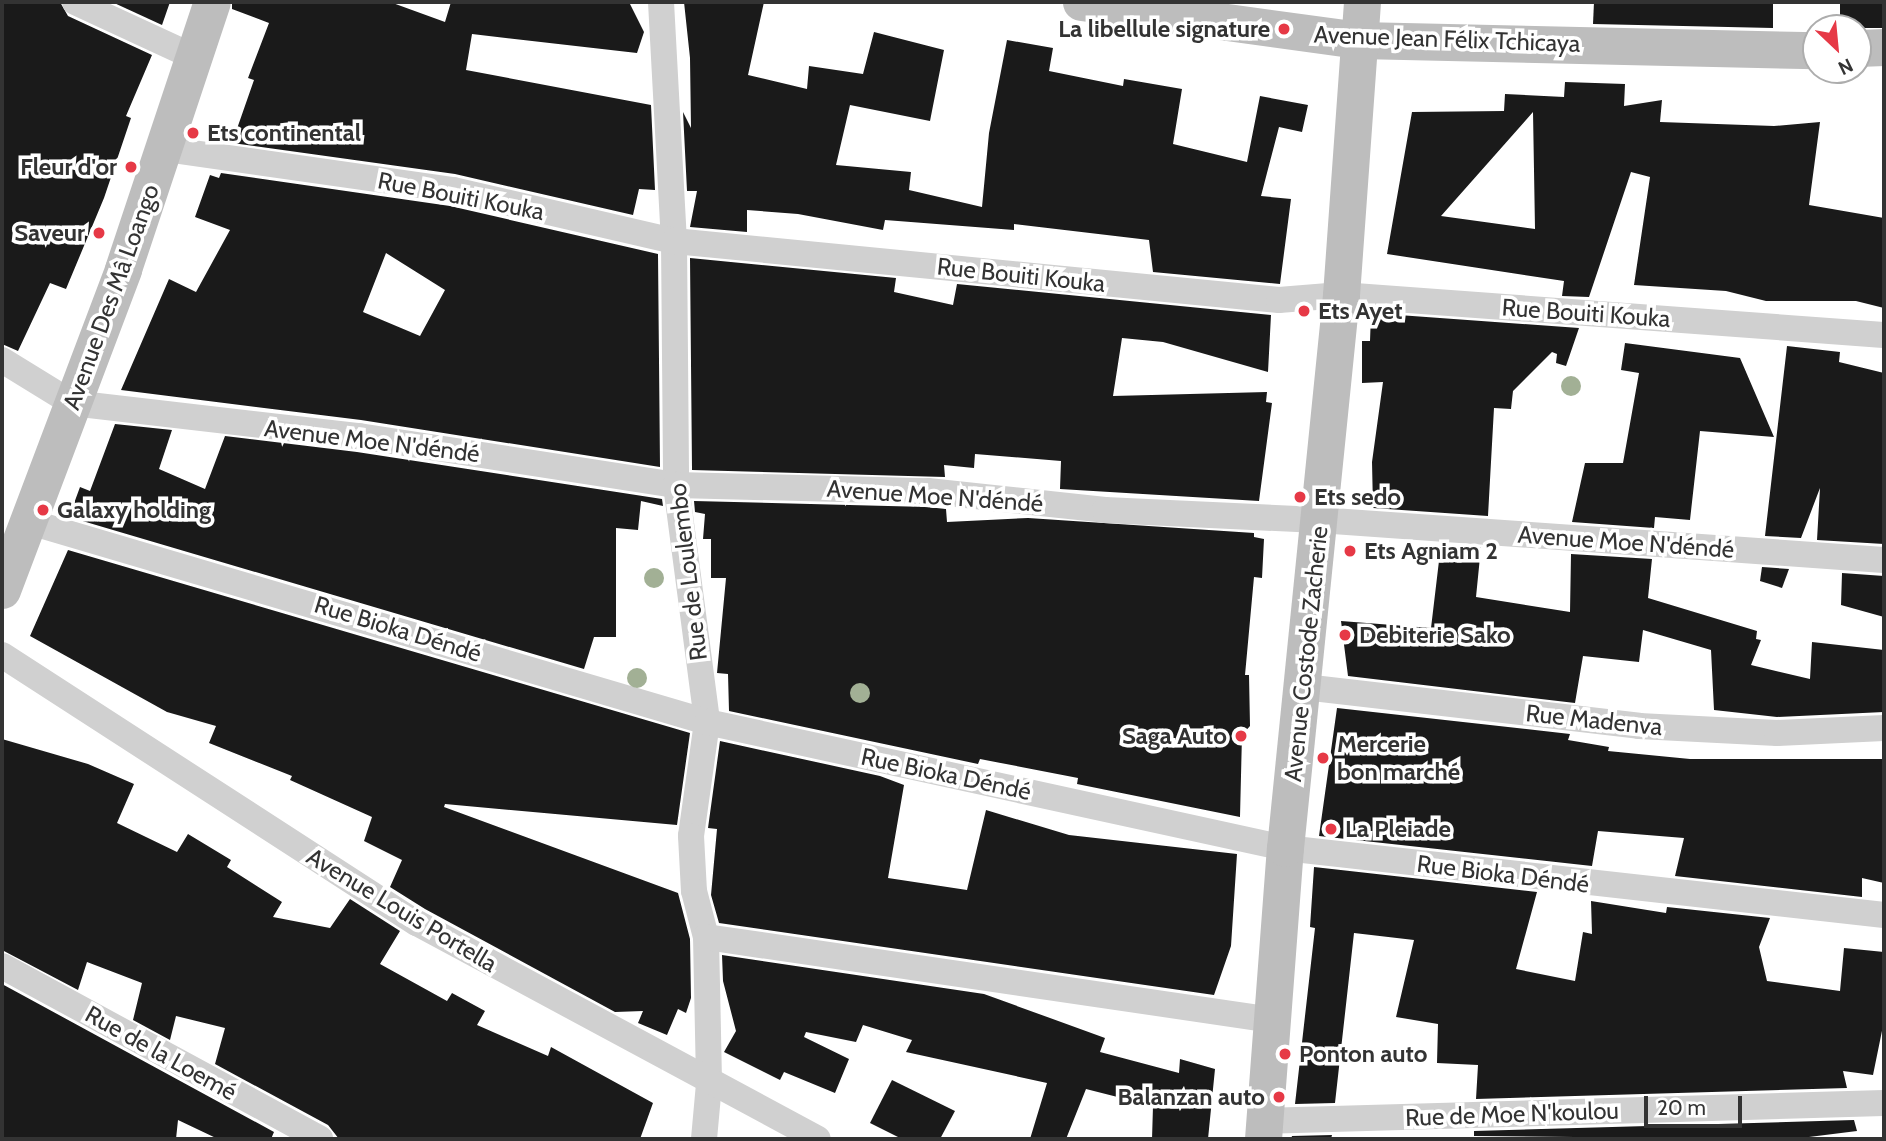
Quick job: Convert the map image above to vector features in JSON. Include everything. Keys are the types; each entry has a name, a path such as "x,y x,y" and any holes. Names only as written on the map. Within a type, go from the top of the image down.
{"street":[{"path":"75,2 192,56"},
{"name":"Avenue Des Mâ Loango","path":"2,590 30,522 165,149 192,56 212,2"},
{"name":"Rue de Loulembo","path":"662,2 674,241 676,485 706,722 691,836 694,891 706,937 709,1084 704,1139"},
{"name":"Avenue Jean Félix Tchicaya","path":"1081,2 1359,40 1802,50"},
{"name":"Avenue Costode Zacherie","path":"1264,1130 1285,848 1304,687 1341,295 1362,2"},
{"name":"Rue Bouiti Kouka","path":"165,149 453,190 674,241 1279,300 1341,295 1884,335"},
{"name":"Avenue Moe N'déndé","path":"2,360 72,403 359,436 676,485 928,491 1105,510 1319,520 1884,560"},
{"name":"Rue Bioka Déndé","path":"30,522 706,722 1285,848 1884,915"},
{"name":"Avenue Louis Portella","path":"2,655 417,923 709,1084 818,1139"},
{"name":"Rue Madenva","path":"1304,687 1639,726 1777,733 1884,728"},
{"path":"706,937 1273,1020"},
{"name":"Rue de la Loemé","path":"2,966 320,1139"},
{"name":"Rue de Moe N'koulou","path":"1264,1130 1884,1103"}],"building":[{"path":"2,2 60,2 68,16 152,55 126,116 131,118 104,198 66,289 50,283 18,351 2,344"},
{"path":"112,2 170,2 162,25"},
{"path":"232,2 390,2 445,22 451,2 629,2 644,32 637,53 472,34 466,70 651,105 655,190 639,189 633,215 455,174 232,143 254,80 248,78 269,23 232,9"},
{"path":"684,2 764,2 748,75 807,89 809,66 863,74 874,32 944,50 930,121 850,105 836,165 911,172 909,190 982,207 989,133 1007,40 1053,48 1049,71 1123,86 1124,79 1182,89 1173,144 1247,162 1260,96 1308,105 1302,132 1279,127 1261,196 1291,199 1280,284 1153,272 1149,240 1014,224 1014,230 885,220 883,230 798,214 747,210 747,232 690,227 697,191 687,191 683,112 691,128 690,58"},
{"path":"1594,2 1773,2 1773,28 1593,24"},
{"path":"1840,2 1884,2 1884,28 1872,28 1872,14 1840,14"},
{"path":"1565,82 1625,84 1624,106 1662,100 1660,122 1774,126 1820,122 1809,205 1884,218 1884,308 1856,301 1766,301 1726,291 1634,285 1650,177 1631,172 1589,297 1562,296 1564,281 1387,254 1412,112 1504,111 1505,94 1564,97","holes":["1533,112 1535,229 1441,216"]},
{"path":"221,173 450,206 658,254 660,467 361,420 121,390 169,279 196,292 230,230 195,217 210,175 219,178","holes":["386,253 445,290 420,336 363,312"]},
{"path":"690,258 896,278 894,292 953,305 957,284 1271,315 1268,372 1163,342 1122,338 1113,396 1267,392 1266,402 1272,403 1259,501 1060,489 1061,461 975,454 974,468 944,465 945,477 692,470"},
{"path":"1371,313 1579,328 1566,366 1556,363 1557,354 1552,352 1513,391 1511,409 1494,408 1488,516 1373,508 1372,462 1383,382 1362,383 1362,341 1370,341"},
{"path":"1625,343 1740,358 1774,437 1700,431 1690,520 1655,517 1654,528 1572,522 1585,463 1623,463 1639,373 1621,370"},
{"path":"1787,346 1840,352 1839,362 1884,373 1884,544 1817,540 1820,488 1801,538 1765,536"},
{"path":"115,424 172,430 159,469 205,489 225,436 357,452 662,499 663,506 641,501 638,530 616,528 616,637 594,637 584,669 69,517 80,487 90,491"},
{"path":"694,501 927,507 946,509 947,522 1028,518 1254,533 1254,537 1264,539 1262,578 1254,577 1245,675 1249,675 1250,726 1242,735 1240,817 1077,784 1078,778 980,759 978,764 729,711 728,674 717,673 726,578 711,578 711,539 703,539 705,514 695,512"},
{"path":"1441,544 1481,547 1476,597 1570,612 1571,554 1652,559 1648,598 1757,631 1756,639 1761,640 1751,665 1810,679 1812,642 1884,650 1884,712 1777,717 1714,710 1711,650 1643,630 1639,662 1583,656 1575,703 1348,676 1341,621 1431,628"},
{"path":"68,550 690,733 677,825 445,804 444,807 678,893 690,939 691,998 686,1013 678,1009 667,1035 638,1023 643,1011 615,1012 425,909 390,887 402,860 364,841 372,817 290,780 292,776 209,743 216,726 167,712 30,636"},
{"path":"1762,567 1789,569 1782,588 1760,581"},
{"path":"1842,573 1884,576 1884,617 1841,605"},
{"path":"1337,708 1570,734 1568,740 1609,747 1608,751 1690,759 1884,759 1884,883 1862,878 1862,897 1675,876 1684,838 1598,831 1592,866 1319,836"},
{"path":"2,739 88,764 134,784 117,823 177,852 188,834 231,860 227,867 282,902 273,917 330,928 350,899 400,931 380,964 447,1001 452,993 485,1011 477,1025 548,1056 551,1047 653,1103 640,1139 339,1139 328,1125 215,1064 225,1028 176,1016 170,1040 133,1020 142,983 87,962 78,990 2,950"},
{"path":"720,741 880,776 904,785 888,878 967,890 986,810 1069,835 1237,854 1231,946 1214,995 719,923 711,895 717,829 708,828"},
{"path":"1314,867 1537,892 1516,969 1575,981 1583,932 1592,934 1591,901 1666,913 1667,907 1770,918 1759,947 1767,981 1840,991 1844,948 1884,952 1884,1021 1873,1075 1843,1071 1847,1088 1476,1099 1478,1065 1437,1063 1438,1024 1396,1017 1414,940 1354,933 1335,1103 1295,1104 1315,928 1310,927"},
{"path":"722,955 984,994 1105,1038 1100,1052 1179,1073 1180,1059 1215,1069 1208,1139 1152,1139 1153,1106 1086,1089 1066,1139 1030,1139 1047,1083 906,1052 912,1040 863,1025 856,1042 806,1032 804,1037 849,1059 835,1093 784,1072 780,1080 724,1052 736,1031 723,981"},
{"path":"2,984 274,1132 271,1139 218,1139 178,1120 176,1139 2,1139"},
{"path":"892,1080 955,1111 940,1139 902,1139 870,1123"},
{"path":"1854,1120 1857,1131 1793,1139 1474,1136 1474,1131"},
{"path":"1332,1135 1331,1139 1291,1139 1292,1136"}],"place":[{"name":"La libellule signature","path":"1284,29"},
{"name":"Ets continental","path":"193,133"},
{"name":"Fleur d'or","path":"131,167"},
{"name":"Saveur","path":"99,233"},
{"name":"Ets Ayet","path":"1304,311"},
{"name":"Ets sedo","path":"1300,497"},
{"name":"Galaxy holding","path":"43,510"},
{"name":"Ets Agniam 2","path":"1350,551"},
{"name":"Debiterie Sako","path":"1345,635"},
{"name":"Saga Auto","path":"1241,736"},
{"name":"Mercerie bon marché","path":"1323,758"},
{"name":"La Pleiade","path":"1331,829"},
{"name":"Ponton auto","path":"1285,1054"},
{"name":"Balanzan auto","path":"1279,1097"}]}
